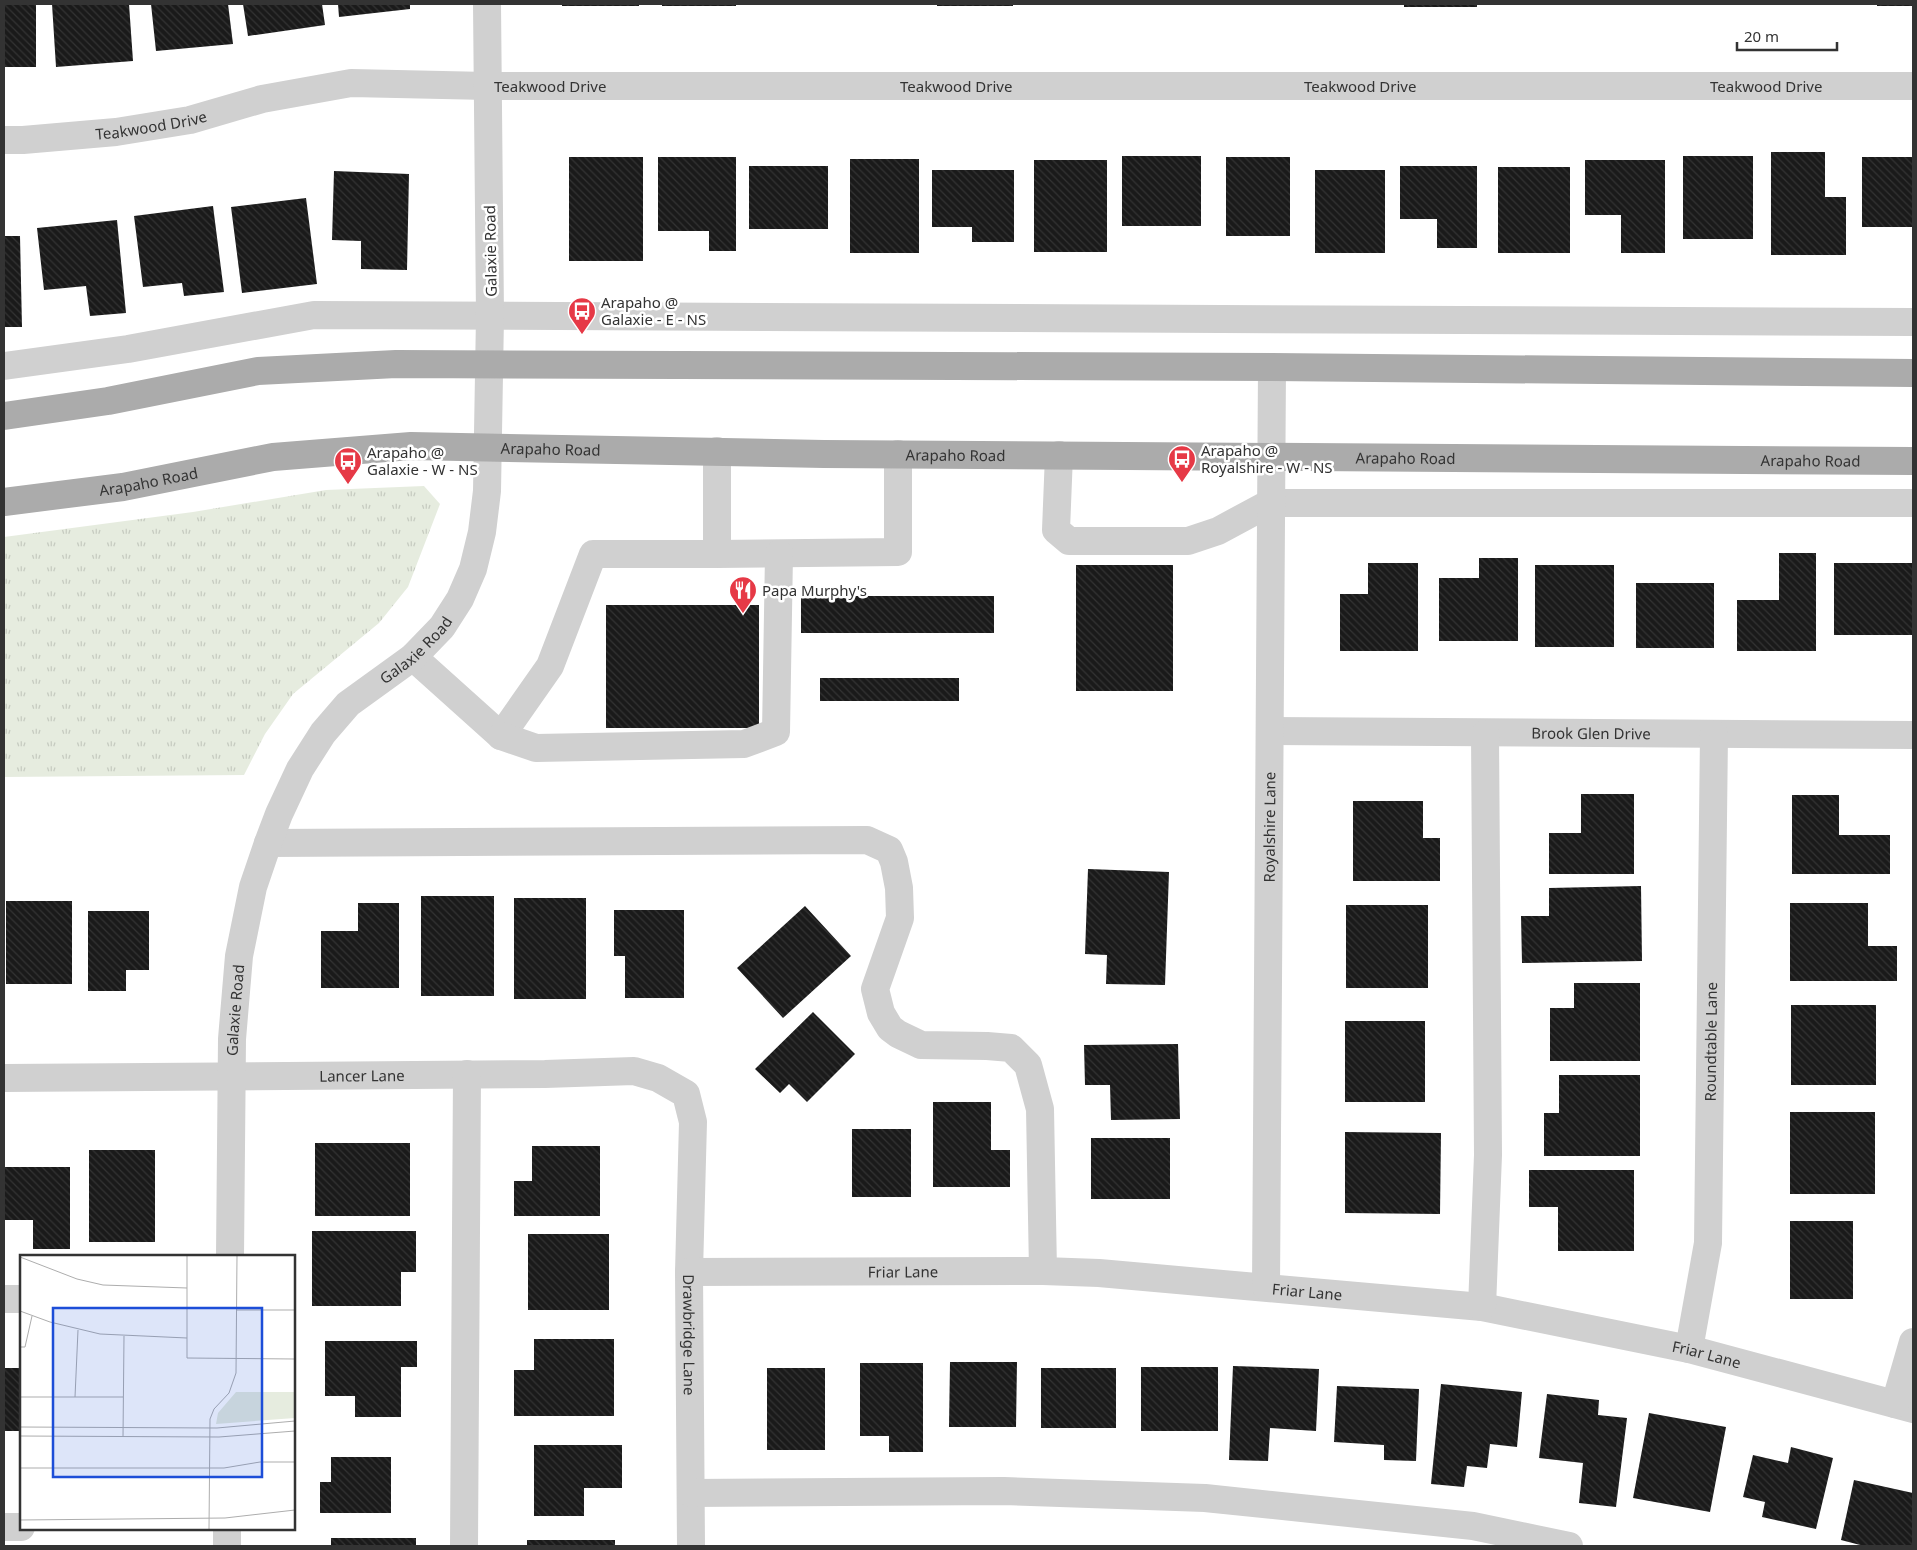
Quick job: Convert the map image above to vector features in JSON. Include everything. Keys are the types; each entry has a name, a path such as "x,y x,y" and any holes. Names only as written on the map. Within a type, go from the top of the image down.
{"main road":[{"path":"4,416 108,401 258,371 396,364 489,363 806,367 1272,367 1913,373"},
{"name":"Arapaho Road","path":"4,502 123,487 272,457 411,446 898,454 1913,460"}],"street":[{"name":"Galaxie Road","path":"230,1255 232,1039 239,956 253,887 268,843 300,769 323,733 348,704 413,657 442,627 460,599 473,569 482,532 486,490 490,316 488,4"},
{"name":"Teakwood Drive","path":"4,140 116,132 190,120 262,99 351,83 488,86 1913,86"},
{"path":"4,366 128,349 314,315 1913,322"},
{"name":"Royalshire Lane","path":"1266,1287 1272,367"},
{"path":"718,452 718,554"},
{"path":"501,736 550,666 593,554 898,552 898,454"},
{"path":"1058,455 1056,530 1069,541 1188,541 1218,531 1270,503 1913,503"},
{"path":"413,657 501,736 536,748 744,744 776,732 779,554"},
{"name":"Brook Glen Drive","path":"1270,731 1485,734 1913,735"},
{"path":"1482,1307 1488,1154 1485,734"},
{"name":"Roundtable Lane","path":"1689,1349 1708,1243 1714,734"},
{"path":"268,843 867,840 889,850 894,862 899,888 900,918 875,989 881,1013 890,1028 921,1045 1011,1048 1028,1065 1040,1109 1044,1271"},
{"name":"Lancer Lane","path":"4,1078 231,1078 634,1071 658,1078 686,1094 693,1122"},
{"path":"464,1546 467,1074"},
{"name":"Drawbridge Lane","path":"691,1546 689,1272 693,1122"},
{"name":"Friar Lane","path":"689,1272 1044,1271 1099,1273 1482,1307 1689,1349 1904,1406"},
{"path":"4,1299 20,1299"},
{"path":"1904,1406 1913,1342"},
{"path":"691,1493 1004,1491 1205,1498 1473,1526 1569,1546"},
{"path":"4,1527 20,1527"},
{"path":"227,1530 227,1546"}],"green space":[{"path":"424,486 440,504 408,587 379,623 293,694 265,734 244,775 4,777 4,537 193,512 326,490"}],"building":[{"path":"4,4 36,4 36,67 4,67"},
{"path":"52,4 129,4 133,61 56,67"},
{"path":"151,4 228,4 233,44 156,51"},
{"path":"243,4 322,4 325,25 248,36"},
{"path":"338,4 410,4 410,9 339,17"},
{"path":"562,4 639,4 639,6 562,6"},
{"path":"662,4 736,4 736,6 662,6"},
{"path":"937,4 1013,4 1013,6 937,6"},
{"path":"1404,4 1477,4 1477,7 1404,7"},
{"path":"1877,4 1913,4 1913,6 1877,6"},
{"path":"1771,152 1825,152 1825,197 1846,197 1846,255 1771,255"},
{"path":"1122,156 1201,156 1201,226 1122,226"},
{"path":"1683,156 1753,156 1753,239 1683,239"},
{"path":"569,157 643,157 643,261 569,261"},
{"path":"658,157 736,157 736,251 709,251 709,231 658,231"},
{"path":"1226,157 1290,157 1290,236 1226,236"},
{"path":"1862,157 1913,157 1913,227 1862,227"},
{"path":"850,159 919,159 919,253 850,253"},
{"path":"1034,160 1107,160 1107,252 1034,252"},
{"path":"1585,160 1665,160 1665,253 1621,253 1621,215 1585,215"},
{"path":"749,166 828,166 828,229 749,229"},
{"path":"1400,166 1477,166 1477,248 1437,248 1437,219 1400,219"},
{"path":"1498,167 1570,167 1570,253 1498,253"},
{"path":"932,170 1014,170 1014,242 972,242 972,227 932,227"},
{"path":"1315,170 1385,170 1385,253 1315,253"},
{"path":"334,171 409,174 407,270 361,269 361,241 332,240"},
{"path":"306,198 317,284 242,293 231,207"},
{"path":"213,206 224,292 184,296 182,283 143,287 134,216"},
{"path":"117,220 126,313 90,316 86,286 44,290 37,228"},
{"path":"4,236 20,236 22,327 4,327"},
{"path":"1779,553 1816,553 1816,651 1737,651 1737,600 1779,600"},
{"path":"1479,558 1518,558 1518,641 1439,641 1439,578 1479,578"},
{"path":"1368,563 1418,563 1418,651 1340,651 1340,594 1368,594"},
{"path":"1834,563 1912,563 1912,635 1834,635"},
{"path":"1076,565 1173,565 1173,691 1076,691"},
{"path":"1535,565 1614,565 1614,647 1535,647"},
{"path":"1636,583 1714,583 1714,648 1636,648"},
{"path":"801,596 994,596 994,633 801,633"},
{"path":"606,605 759,605 759,728 606,728"},
{"path":"820,678 959,678 959,701 820,701"},
{"path":"1581,794 1634,794 1634,874 1549,874 1549,833 1581,833"},
{"path":"1792,795 1839,795 1839,835 1890,835 1890,874 1792,874"},
{"path":"1353,801 1423,801 1423,838 1440,838 1440,881 1353,881"},
{"path":"1088,869 1169,872 1165,985 1106,984 1107,955 1085,954"},
{"path":"1641,886 1642,961 1522,963 1521,916 1549,916 1549,888"},
{"path":"421,896 494,896 494,996 421,996"},
{"path":"514,898 586,898 586,999 514,999"},
{"path":"6,901 72,901 72,984 6,984"},
{"path":"358,903 399,903 399,988 321,988 321,931 358,931"},
{"path":"1790,903 1868,903 1868,946 1897,946 1897,981 1790,981"},
{"path":"1346,905 1428,905 1428,988 1346,988"},
{"path":"805,906 851,956 783,1018 737,968"},
{"path":"614,910 684,910 684,998 625,998 625,956 614,956"},
{"path":"88,911 149,911 149,970 126,970 126,991 88,991"},
{"path":"1574,983 1640,983 1640,1061 1550,1061 1550,1008 1574,1008"},
{"path":"1791,1005 1876,1005 1876,1085 1791,1085"},
{"path":"813,1012 855,1054 807,1102 789,1084 780,1093 755,1069"},
{"path":"1345,1021 1425,1021 1425,1102 1345,1102"},
{"path":"1178,1044 1180,1119 1111,1120 1110,1085 1085,1085 1084,1045"},
{"path":"1559,1075 1640,1075 1640,1156 1544,1156 1544,1113 1559,1113"},
{"path":"933,1102 991,1102 991,1150 1010,1150 1010,1187 933,1187"},
{"path":"1790,1112 1875,1112 1875,1194 1790,1194"},
{"path":"852,1129 911,1129 911,1197 852,1197"},
{"path":"1345,1132 1441,1133 1440,1214 1345,1213"},
{"path":"1091,1138 1170,1138 1170,1199 1091,1199"},
{"path":"315,1143 410,1143 410,1216 315,1216"},
{"path":"532,1146 600,1146 600,1216 514,1216 514,1181 532,1181"},
{"path":"89,1150 155,1150 155,1242 89,1242"},
{"path":"4,1167 70,1167 70,1249 33,1249 33,1220 4,1220"},
{"path":"1529,1170 1634,1170 1634,1251 1558,1251 1558,1207 1529,1207"},
{"path":"1790,1221 1853,1221 1853,1299 1790,1299"},
{"path":"312,1231 416,1231 416,1272 401,1272 401,1306 312,1306"},
{"path":"528,1234 609,1234 609,1310 528,1310"},
{"path":"534,1339 614,1339 614,1416 514,1416 514,1370 534,1370"},
{"path":"325,1341 417,1341 417,1367 401,1367 401,1417 355,1417 355,1396 325,1396"},
{"path":"950,1362 1017,1362 1016,1427 949,1427"},
{"path":"860,1363 923,1363 923,1452 889,1452 889,1436 860,1436"},
{"path":"1233,1366 1319,1369 1316,1431 1270,1428 1268,1461 1229,1460"},
{"path":"1141,1367 1218,1367 1218,1431 1141,1431"},
{"path":"4,1368 20,1368 20,1431 4,1431"},
{"path":"767,1368 825,1368 825,1450 767,1450"},
{"path":"1041,1368 1116,1368 1116,1428 1041,1428"},
{"path":"1441,1384 1522,1392 1517,1447 1490,1444 1487,1468 1467,1466 1464,1487 1431,1484"},
{"path":"1337,1386 1419,1389 1416,1461 1384,1460 1384,1445 1334,1442"},
{"path":"1547,1394 1599,1400 1598,1415 1627,1418 1616,1507 1579,1503 1583,1463 1539,1458"},
{"path":"1649,1413 1726,1427 1710,1512 1633,1498"},
{"path":"534,1445 622,1445 622,1488 584,1488 584,1516 534,1516"},
{"path":"1791,1447 1833,1458 1816,1529 1762,1517 1765,1502 1743,1497 1753,1455 1788,1463"},
{"path":"331,1457 391,1457 391,1513 320,1513 320,1482 331,1482"},
{"path":"1854,1480 1913,1493 1913,1546 1864,1546 1841,1540"},
{"path":"331,1538 416,1538 416,1546 331,1546"},
{"path":"527,1540 615,1540 615,1546 527,1546"}],"place":[{"name":"Arapaho @ Galaxie - E - NS","path":"582,335"},
{"name":"Arapaho @ Royalshire - W - NS","path":"1182,483"},
{"name":"Arapaho @ Galaxie - W - NS","path":"348,485"},
{"name":"Papa Murphy's","path":"743,614"}]}
